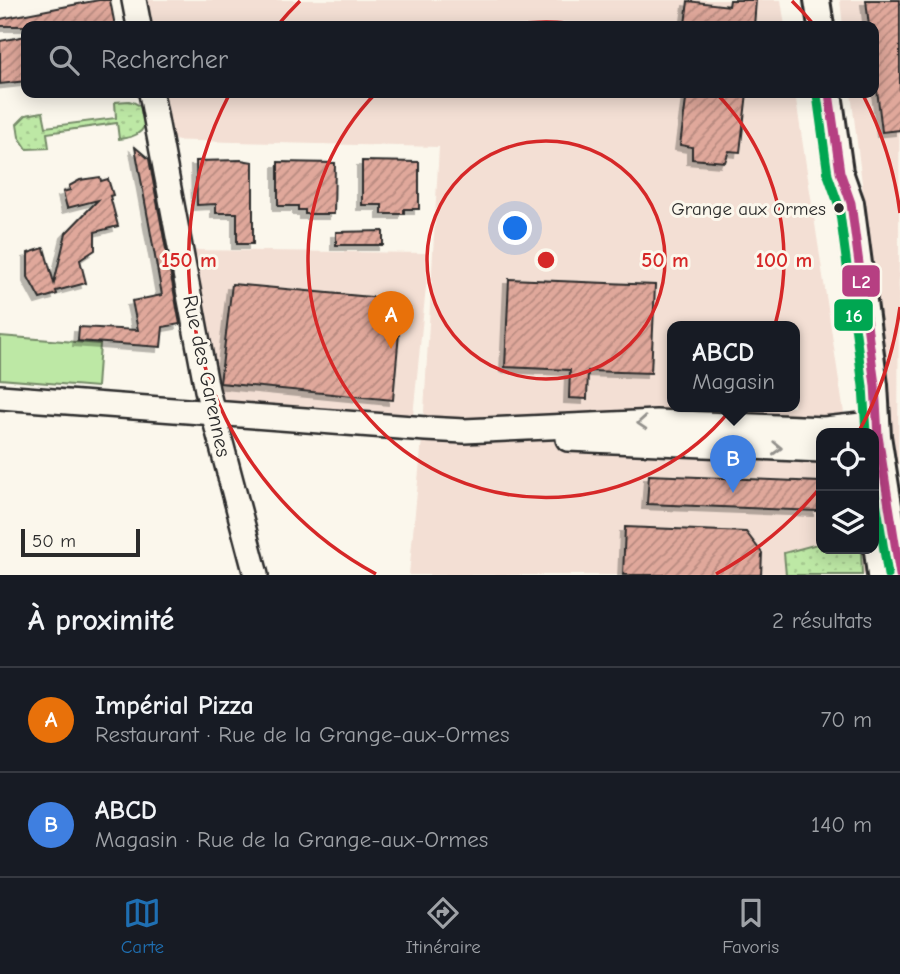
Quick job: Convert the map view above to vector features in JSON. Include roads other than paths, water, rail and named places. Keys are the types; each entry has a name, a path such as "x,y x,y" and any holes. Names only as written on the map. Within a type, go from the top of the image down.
{"main road":[{"path":"817,0 820,21"},
{"path":"830,98 839,172 836,206 868,428"},
{"path":"879,480 900,575"},
{"path":"877,554 880,575"}],"street":[{"path":"134,0 138,21"},
{"name":"Rue des Garennes","path":"152,98 213,413 256,575"},
{"path":"0,397 541,438 816,450"},
{"path":"464,431 656,422 816,429"}],"place":[{"name":"Grange aux Ormes","path":"839,208"},
{"name":"Impérial Pizza","path":"391,349"},
{"name":"ABCD","path":"733,493"}]}
